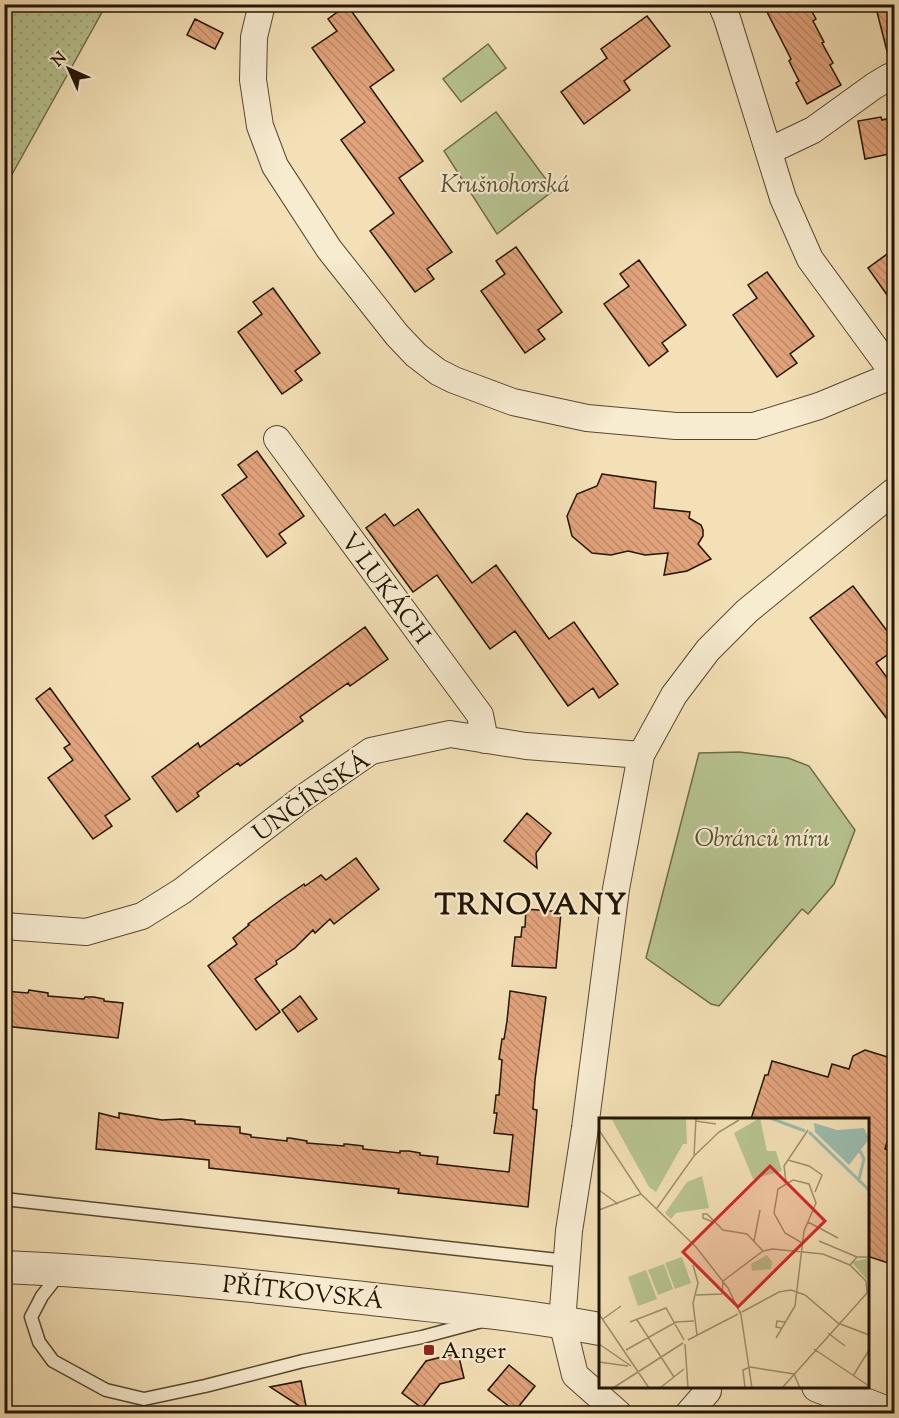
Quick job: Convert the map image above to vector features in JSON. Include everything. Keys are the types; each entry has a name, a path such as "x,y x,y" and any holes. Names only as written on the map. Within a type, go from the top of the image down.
{"street":[{"path":"262,4 254,37 253,80 260,126 275,166 329,249 397,335 416,355 438,372 454,380 513,402 587,418 676,426 754,426 829,402 894,374 810,259 783,198 728,18 721,4"},
{"path":"769,151 813,130 874,86 894,75"},
{"name":"V LUKÁCH","path":"277,439 480,715 485,740"},
{"path":"619,1413 575,1375 562,1322 569,1231 585,1128 616,889 641,755 674,695 708,650 747,611 894,491"},
{"name":"UNČÍNSKÁ","path":"4,926 86,932 142,916 182,891 303,798 371,751 450,734 525,746 641,755"},
{"name":"PŘÍTKOVSKÁ","path":"4,1266 253,1286 507,1314 599,1329"},
{"path":"823,1388 890,1413"},
{"path":"688,1413 708,1390"}],"lane":[{"path":"4,1199 567,1261"},
{"path":"63,1269 42,1296 31,1317 39,1342 53,1361 106,1390 144,1399 303,1361 422,1337 507,1314"}],"green space":[{"path":"4,5 106,5 5,187"},
{"path":"488,44 506,68 461,102 443,79"},
{"name":"Krušnohorská","path":"496,112 554,190 497,234 444,151"},
{"name":"Obránců míru","path":"739,752 788,758 809,766 855,830 834,884 808,914 802,909 719,1006 711,1004 646,958 699,753"}],"building":[{"path":"763,4 808,4 816,19 813,21 824,42 822,43 833,63 830,65 841,85 807,104 796,83 799,81 789,61 791,59"},
{"path":"875,4 894,4 894,58 889,59"},
{"path":"347,5 394,70 370,87 423,161 399,178 452,252 427,269 434,279 415,292 370,231 394,213 341,140 365,122 312,48 337,31 328,19"},
{"path":"647,16 670,46 624,81 630,90 584,124 561,92 607,58 601,49"},
{"path":"195,19 223,33 215,49 187,35"},
{"path":"881,117 882,120 894,117 894,153 865,159 858,121"},
{"path":"516,247 562,312 538,330 545,339 525,353 481,291 505,274 496,261"},
{"path":"894,249 894,305 868,268"},
{"path":"639,260 686,325 662,343 668,351 649,366 604,304 629,286 620,274"},
{"path":"767,272 814,336 790,354 797,363 777,377 733,315 757,298 748,285"},
{"path":"273,288 320,353 295,371 302,380 282,394 238,332 262,314 253,302"},
{"path":"257,451 304,516 279,534 286,543 267,557 222,495 247,477 238,465"},
{"path":"602,474 656,482 654,508 690,512 689,518 701,525 703,530 703,536 698,544 711,559 687,571 664,575 668,553 645,555 628,551 611,555 592,553 572,536 567,516 577,494 597,486"},
{"path":"418,509 472,583 496,565 549,639 574,622 618,684 599,698 593,688 568,706 515,631 490,649 437,575 413,592 366,528 385,514 394,526"},
{"path":"853,586 894,640 894,650 876,663 894,687 894,728 810,618"},
{"path":"365,627 388,659 350,686 348,683 300,717 303,721 240,766 238,763 221,775 197,793 199,796 177,812 152,777 198,743 200,747"},
{"path":"50,688 130,799 105,816 112,826 93,839 48,778 73,760 64,748 70,744 36,699"},
{"path":"527,813 551,833 536,853 537,868 504,841"},
{"path":"356,858 379,889 334,924 330,919 315,933 313,930 295,948 276,961 277,964 255,979 280,1012 256,1030 208,966 237,944 233,938 248,924 282,899 321,875 326,880"},
{"path":"526,909 561,912 556,968 512,966 515,937 521,937 522,927 525,927"},
{"path":"29,990 48,993 48,996 84,999 94,997 104,999 104,1001 123,1003 118,1038 4,1026 4,991 28,993"},
{"path":"510,991 546,997 535,1080 533,1109 537,1110 528,1207 398,1193 399,1189 209,1168 209,1160 96,1149 99,1113 119,1118 119,1113 162,1120 195,1121 195,1124 240,1127 240,1133 251,1135 251,1137 287,1141 287,1138 290,1138 307,1141 307,1143 344,1146 346,1144 363,1146 363,1149 400,1153 400,1151 409,1151 438,1157 437,1164 509,1172 513,1135 494,1133 497,1113 494,1113 496,1095 499,1095 502,1060 499,1059 507,1021"},
{"path":"300,996 317,1019 298,1032 282,1010"},
{"path":"865,1050 894,1059 894,1117 885,1149 894,1152 894,1265 869,1257 869,1118 751,1118 765,1075 768,1075 772,1061 828,1077 832,1064 849,1069 853,1056"},
{"path":"458,1353 464,1378 440,1384 422,1408 402,1393 426,1361"},
{"path":"509,1365 535,1386 515,1411 488,1390"},
{"path":"301,1381 307,1411 270,1387"}],"place":[{"name":"Anger","path":"429,1350"}],"district":[{"name":"TRNOVANY","path":"531,904"}]}
